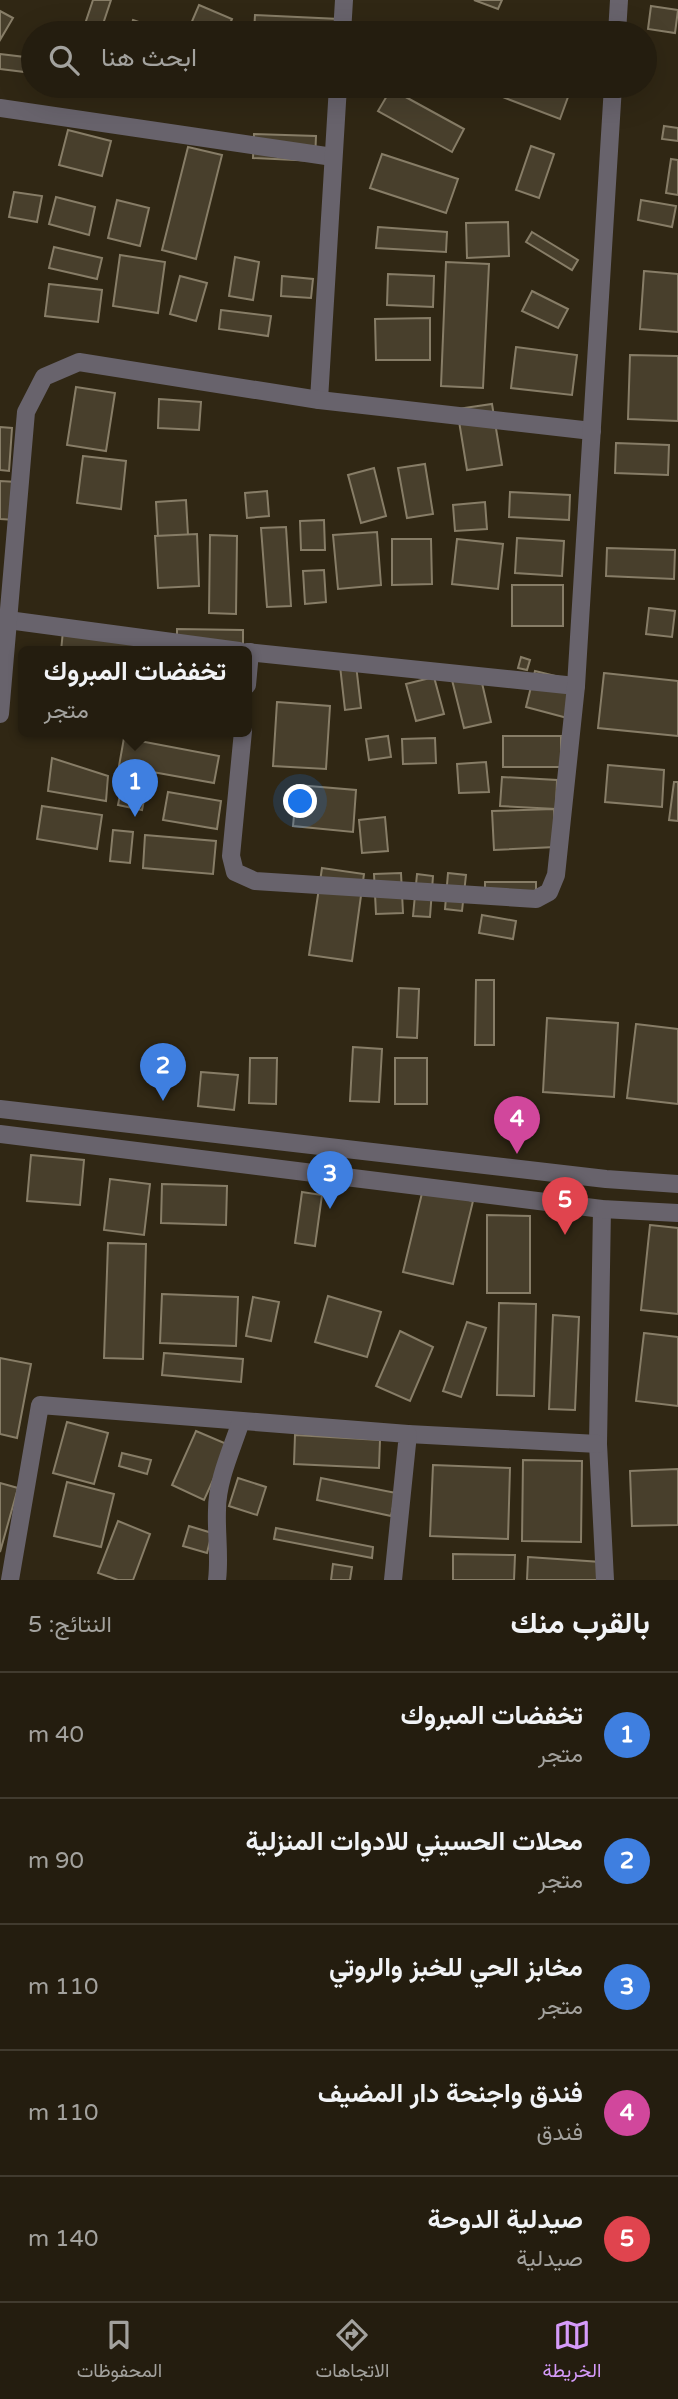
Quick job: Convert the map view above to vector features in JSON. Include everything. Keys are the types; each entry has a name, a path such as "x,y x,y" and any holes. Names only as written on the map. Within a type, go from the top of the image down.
{"street":[{"path":"343,21 344,0"},
{"path":"618,21 619,0"},
{"path":"319,400 337,98"},
{"path":"242,737 231,856 235,873 255,881 536,899 548,892 556,875 576,686 612,98"},
{"path":"0,108 332,157"},
{"path":"0,713 26,412 44,377 79,362 319,400 592,431"},
{"path":"8,620 201,646"},
{"path":"252,653 576,686"},
{"path":"0,1109 606,1179 678,1184"},
{"path":"0,1134 602,1209 678,1213"},
{"path":"602,1209 598,1444 605,1580"},
{"path":"10,1580 40,1405 408,1434 598,1444"},
{"path":"217,1580 220,1555 216,1509 219,1490 242,1421"},
{"path":"393,1580 408,1434"}],"building":[{"path":"93,0 111,0 104,21 86,21"},
{"path":"474,0 502,0 498,9"},
{"path":"199,5 232,19 231,21 192,21"},
{"path":"651,6 678,10 675,33 657,30 657,21 649,21"},
{"path":"0,11 13,18 0,40"},
{"path":"255,15 339,19 339,21 255,21"},
{"path":"0,54 21,57 21,72 0,69"},
{"path":"386,98 407,98 464,129 452,152 378,111"},
{"path":"505,98 568,98 560,119"},
{"path":"664,126 678,128 678,141 662,139"},
{"path":"68,130 111,141 102,176 59,165"},
{"path":"254,134 316,136 315,161 253,158"},
{"path":"531,146 554,154 539,198 516,190"},
{"path":"188,147 222,155 196,259 162,250"},
{"path":"382,154 458,179 446,213 370,188"},
{"path":"671,159 678,160 678,195 666,193"},
{"path":"14,192 42,196 37,222 9,217"},
{"path":"56,197 95,207 89,235 49,224"},
{"path":"117,200 149,208 140,246 108,238"},
{"path":"641,200 676,206 672,227 638,220"},
{"path":"508,222 509,256 467,258 466,223"},
{"path":"378,227 447,232 446,252 376,248"},
{"path":"532,232 578,260 572,270 526,242"},
{"path":"54,247 102,258 97,279 49,268"},
{"path":"120,255 165,262 158,313 113,306"},
{"path":"235,257 259,262 253,300 229,296"},
{"path":"446,262 489,264 483,388 441,386"},
{"path":"644,271 678,274 678,332 640,329"},
{"path":"388,274 434,276 433,307 387,305"},
{"path":"180,276 207,283 196,321 170,314"},
{"path":"282,276 313,279 311,298 281,296"},
{"path":"49,284 102,290 98,322 45,316"},
{"path":"532,291 568,309 558,328 522,311"},
{"path":"221,310 271,316 268,336 219,329"},
{"path":"430,318 430,360 376,360 375,319"},
{"path":"516,347 577,355 572,395 511,388"},
{"path":"630,355 678,356 678,421 628,419"},
{"path":"76,387 115,393 106,451 67,445"},
{"path":"159,399 201,402 199,430 158,428"},
{"path":"492,404 502,465 467,470 457,409"},
{"path":"0,427 12,428 9,471 0,470"},
{"path":"616,443 669,445 668,475 615,473"},
{"path":"83,456 126,461 121,509 77,503"},
{"path":"425,464 433,514 407,518 398,468"},
{"path":"374,468 386,516 361,523 348,475"},
{"path":"0,481 17,482 15,520 0,519"},
{"path":"267,491 269,516 247,518 245,493"},
{"path":"510,492 570,495 569,520 509,517"},
{"path":"186,500 188,535 158,537 156,502"},
{"path":"485,502 487,529 455,531 453,505"},
{"path":"324,520 325,550 301,550 300,521"},
{"path":"286,527 291,606 267,607 261,528"},
{"path":"377,532 381,585 338,589 333,535"},
{"path":"197,534 199,586 158,588 155,536"},
{"path":"210,535 237,536 236,614 209,613"},
{"path":"517,538 564,541 562,576 515,573"},
{"path":"392,539 431,539 432,584 392,585"},
{"path":"457,539 503,544 498,589 452,584"},
{"path":"607,548 675,550 674,579 606,576"},
{"path":"324,570 326,602 305,604 303,571"},
{"path":"512,585 563,585 563,626 512,626"},
{"path":"649,608 675,611 672,637 646,634"},
{"path":"177,629 243,630 243,646 177,646"},
{"path":"63,631 135,640 134,646 62,646"},
{"path":"355,656 361,708 345,710 339,657"},
{"path":"521,657 530,660 527,670 518,668"},
{"path":"479,670 491,722 464,728 451,676"},
{"path":"535,671 580,682 571,719 526,707"},
{"path":"604,673 678,681 678,736 598,728"},
{"path":"434,677 444,714 416,721 406,684"},
{"path":"277,702 330,706 326,769 273,766"},
{"path":"388,736 391,757 369,760 366,739"},
{"path":"503,736 561,736 561,767 503,767"},
{"path":"124,738 219,756 214,783 119,766"},
{"path":"435,738 436,763 403,764 402,739"},
{"path":"52,758 108,776 106,801 48,791"},
{"path":"486,762 489,792 459,793 457,764"},
{"path":"608,765 664,770 662,807 605,802"},
{"path":"502,777 557,780 556,809 500,806"},
{"path":"123,780 147,785 142,810 118,805"},
{"path":"674,782 678,782 678,821 669,820"},
{"path":"297,785 356,790 353,832 293,826"},
{"path":"168,792 221,801 217,829 163,820"},
{"path":"42,806 102,815 97,849 37,839"},
{"path":"554,809 555,847 494,850 492,811"},
{"path":"385,817 388,851 362,853 359,820"},
{"path":"113,830 133,832 130,863 110,861"},
{"path":"145,835 216,841 213,874 143,868"},
{"path":"322,868 364,874 352,961 309,955"},
{"path":"401,873 403,913 376,914 374,874"},
{"path":"448,873 466,875 462,911 445,909"},
{"path":"417,874 433,876 430,917 413,916"},
{"path":"485,882 536,882 536,901 485,901"},
{"path":"482,915 516,921 513,939 479,933"},
{"path":"476,980 494,980 494,1045 475,1045"},
{"path":"399,988 419,989 417,1038 397,1037"},
{"path":"547,1018 618,1023 614,1097 543,1092"},
{"path":"636,1024 678,1029 678,1104 627,1098"},
{"path":"353,1047 382,1049 379,1102 350,1101"},
{"path":"250,1058 277,1058 276,1104 249,1103"},
{"path":"395,1058 427,1058 427,1104 395,1104"},
{"path":"201,1072 238,1075 234,1110 198,1106"},
{"path":"31,1155 84,1160 80,1205 27,1201"},
{"path":"110,1179 150,1184 144,1235 104,1230"},
{"path":"162,1184 227,1186 226,1225 161,1223"},
{"path":"423,1189 473,1201 453,1284 403,1272"},
{"path":"302,1192 322,1195 315,1246 295,1243"},
{"path":"487,1215 530,1216 530,1293 487,1293"},
{"path":"650,1225 678,1228 678,1314 641,1310"},
{"path":"108,1243 146,1244 143,1359 104,1358"},
{"path":"162,1294 238,1297 236,1346 160,1343"},
{"path":"328,1296 381,1312 367,1357 315,1342"},
{"path":"253,1297 279,1302 271,1341 246,1336"},
{"path":"499,1303 536,1304 534,1396 497,1395"},
{"path":"553,1315 579,1317 575,1410 549,1409"},
{"path":"467,1322 486,1328 461,1397 443,1391"},
{"path":"400,1331 433,1347 410,1401 376,1386"},
{"path":"644,1333 678,1337 678,1406 636,1401"},
{"path":"164,1353 243,1359 241,1382 162,1375"},
{"path":"0,1358 31,1364 17,1438 0,1434"},
{"path":"67,1422 108,1433 94,1484 53,1473"},
{"path":"196,1431 229,1445 204,1500 172,1485"},
{"path":"295,1435 380,1440 379,1468 294,1464"},
{"path":"122,1453 151,1460 147,1474 119,1466"},
{"path":"523,1460 582,1461 581,1542 522,1541"},
{"path":"433,1465 510,1468 508,1539 430,1536"},
{"path":"678,1469 678,1525 632,1526 630,1471"},
{"path":"238,1478 266,1487 257,1515 229,1506"},
{"path":"321,1478 396,1493 391,1516 317,1500"},
{"path":"67,1482 114,1494 101,1547 54,1536"},
{"path":"0,1483 18,1488 0,1552"},
{"path":"118,1521 150,1534 133,1580 118,1580 98,1573"},
{"path":"189,1526 212,1533 207,1553 183,1546"},
{"path":"276,1528 373,1547 372,1558 274,1539"},
{"path":"453,1554 515,1555 514,1580 453,1580"},
{"path":"528,1557 601,1562 600,1580 527,1580"},
{"path":"333,1564 352,1567 350,1580 331,1580"}],"place":[{"name":"تخفضات المبروك","path":"135,817"},
{"name":"محلات الحسيني للادوات المنزلية","path":"163,1101"},
{"name":"فندق واجنحة دار المضيف","path":"517,1154"},
{"name":"مخابز الحي للخبز والروتي","path":"330,1209"},
{"name":"صيدلية الدوحة","path":"565,1235"}]}
